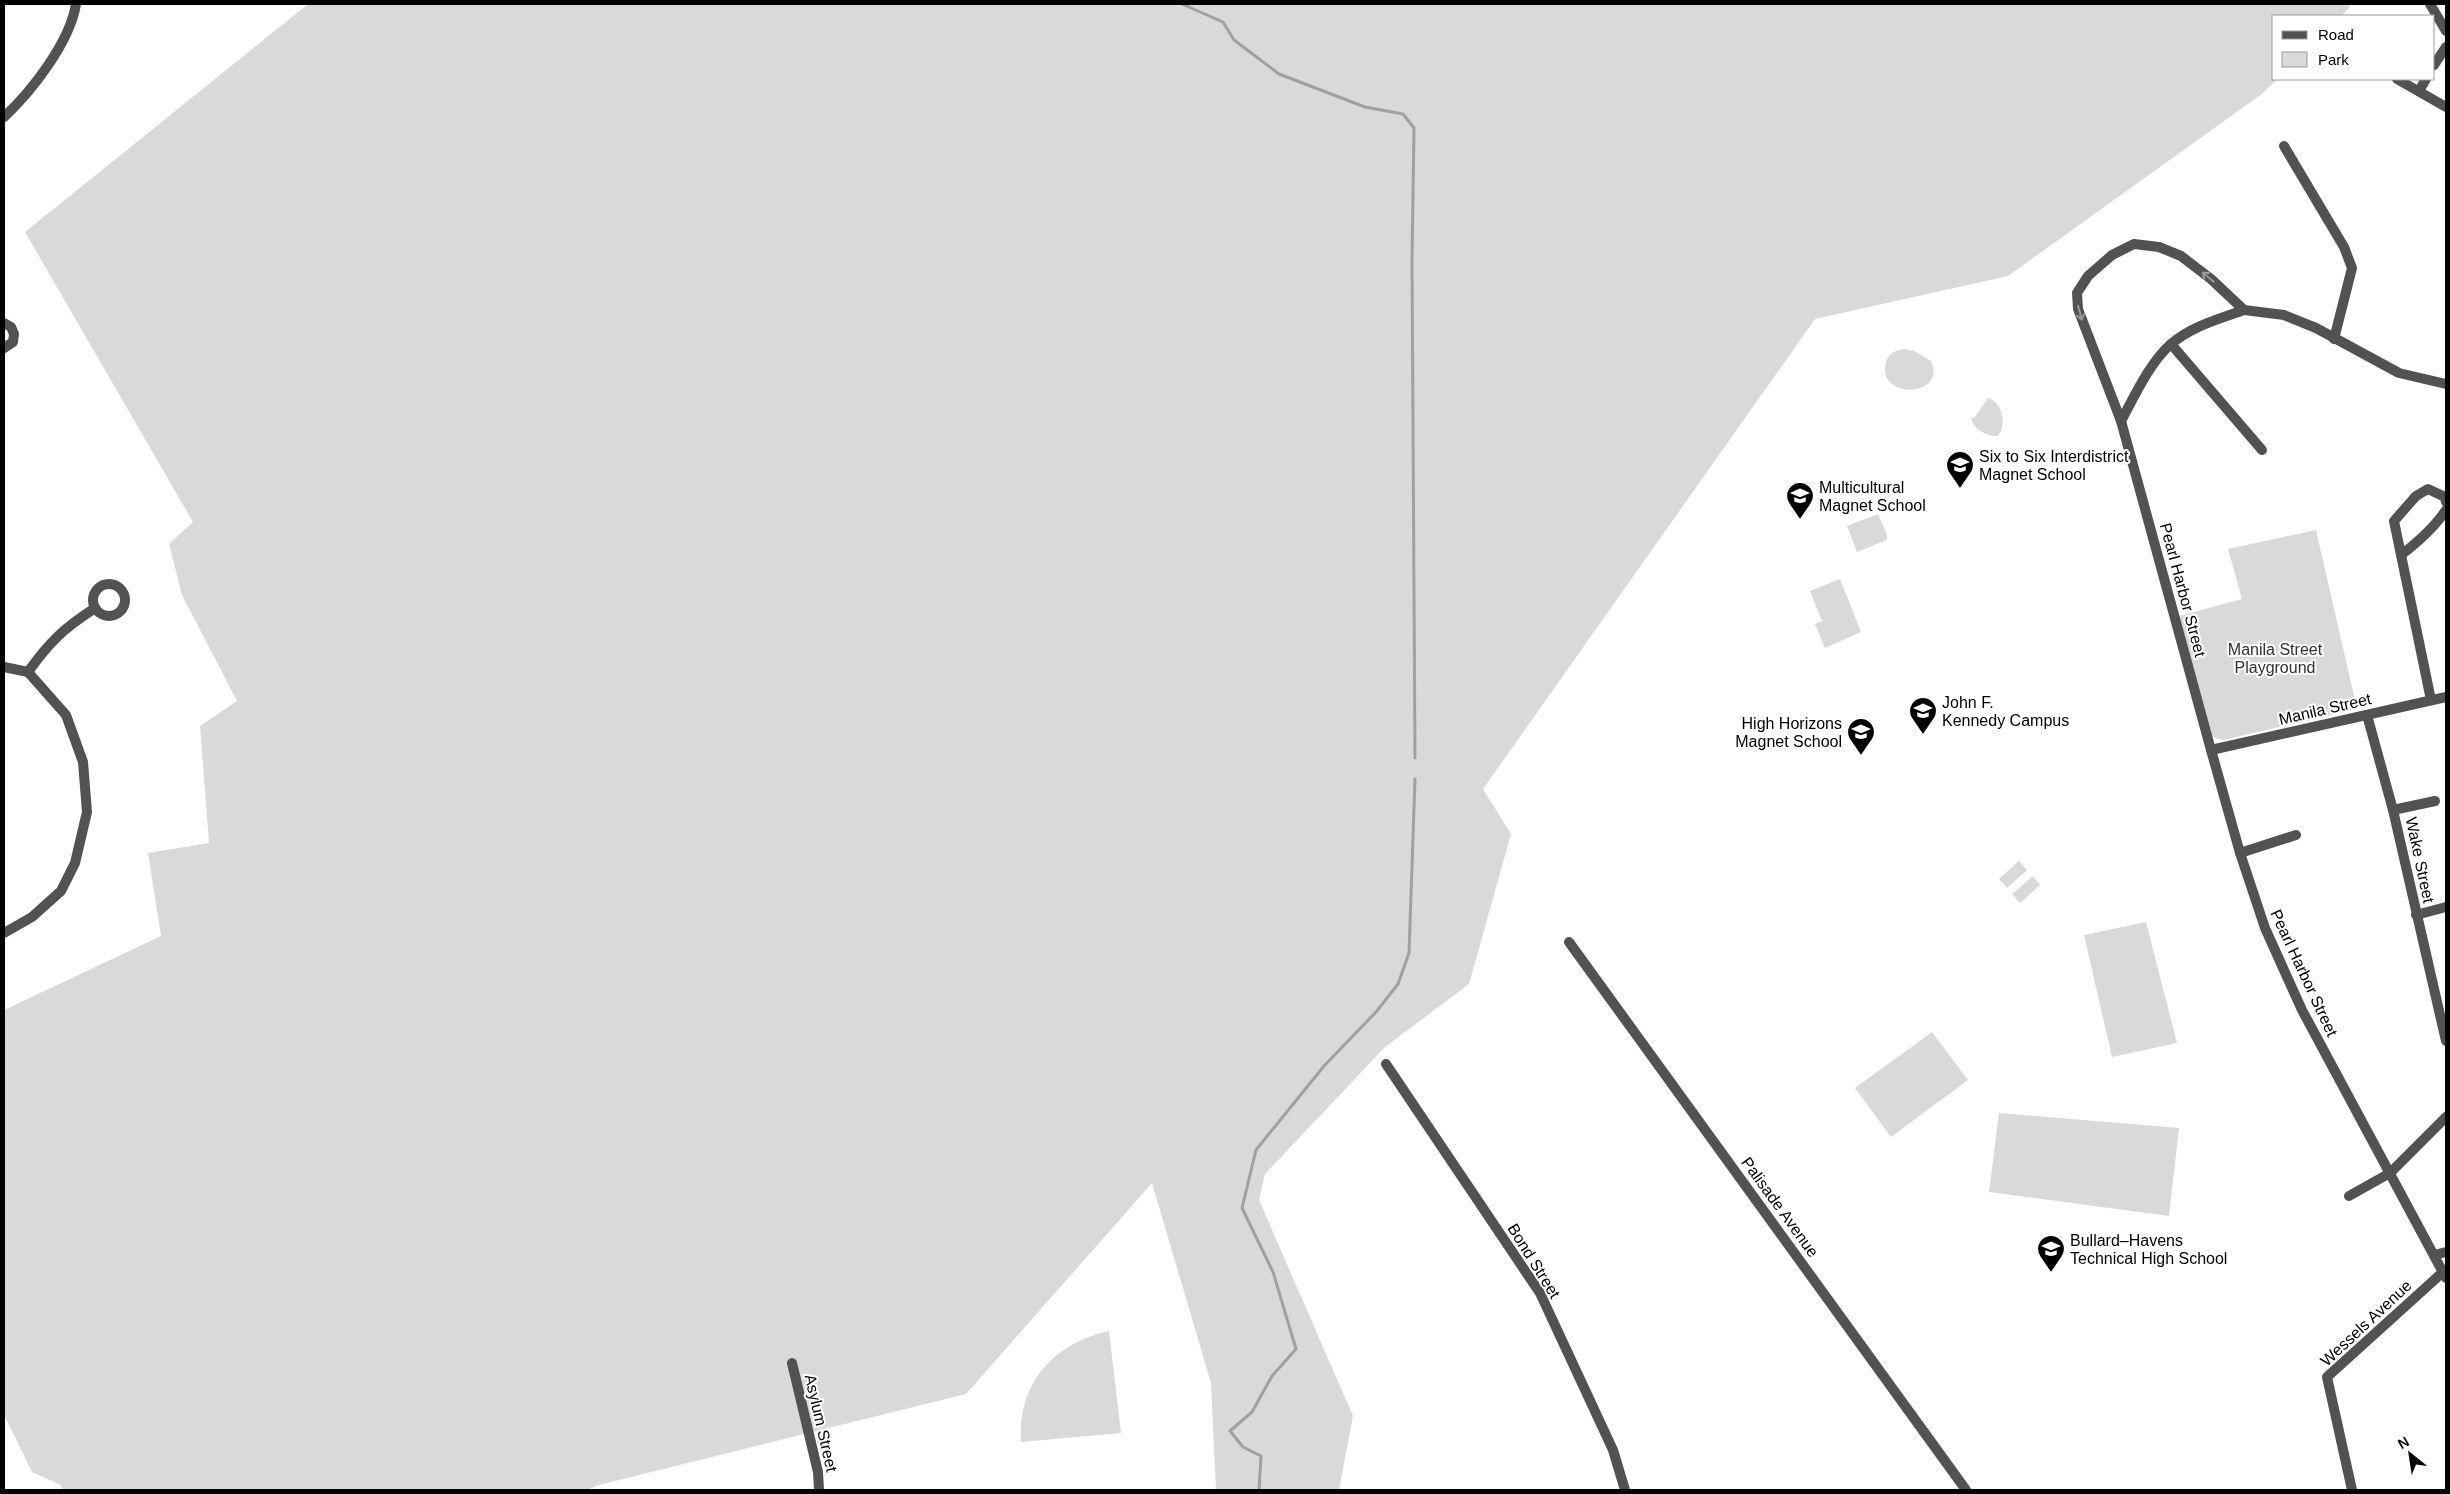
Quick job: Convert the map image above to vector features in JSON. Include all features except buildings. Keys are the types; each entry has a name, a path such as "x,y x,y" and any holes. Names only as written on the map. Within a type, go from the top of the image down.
{"street":[{"path":"4,117 44,72 62,41 75,13 76,4"},
{"path":"2430,4 2446,31"},
{"path":"2435,64 2446,47"},
{"path":"2399,80 2446,107"},
{"path":"2419,91 2425,80"},
{"path":"2284,146 2344,248 2352,268 2334,339"},
{"name":"Pearl Harbor Street","path":"2244,310 2211,279 2181,256 2159,247 2134,244 2112,255 2088,276 2077,293 2078,309 2121,421 2240,853 2265,928 2302,1010 2445,1275"},
{"path":"2121,421 2142,381 2170,344 2201,325 2244,310 2284,315 2316,328 2399,374 2446,384"},
{"path":"4,323 11,327 14,334 13,342 4,348"},
{"path":"2170,344 2262,450"},
{"path":"2431,700 2394,521 2416,496 2428,489 2445,497 2446,502"},
{"path":"2401,554 2416,544 2439,521 2446,510"},
{"path":"28,672 50,641 95,608"},
{"path":"4,667 28,672 66,715 83,762 88,812 75,863 61,891 32,916 4,933"},
{"name":"Manila Street","path":"2211,750 2446,697"},
{"name":"Wake Street","path":"2367,715 2393,810 2416,914 2444,1024 2446,1041"},
{"path":"2393,810 2435,801"},
{"path":"2240,853 2296,835"},
{"path":"2416,914 2446,907"},
{"name":"Palisade Avenue","path":"1569,942 1966,1490"},
{"name":"Bond Street","path":"1386,1064 1540,1293 1612,1450 1625,1490"},
{"path":"2349,1196 2390,1173 2446,1117"},
{"path":"2434,1255 2446,1252"},
{"name":"Wessels Avenue","path":"2352,1490 2327,1377 2445,1275"},
{"name":"Asylum Street","path":"792,1363 818,1472 819,1490"}],"green space":[{"path":"308,4 2348,4 2350,7 2342,15 2272,15 2272,80 2277,80 2259,96 2008,276 1815,319 1483,789 1511,834 1469,984 1385,1047 1265,1174 1259,1200 1353,1416 1339,1490 1216,1490 1211,1383 1152,1183 966,1394 599,1485 587,1490 62,1490 61,1485 32,1472 4,1415 4,1010 161,936 148,853 209,843 200,726 237,701 182,595 169,544 193,522 25,232"},
{"path":"1904,349 1914,351 1931,361 1933,373 1930,382 1921,388 1911,390 1900,388 1891,383 1885,374 1886,362 1889,356 1896,351"},
{"path":"1988,398 1997,404 2002,414 2002,426 1998,436 1981,432 1972,422 1971,418 1975,417"},
{"path":"1878,514 1887,535 1887,540 1857,552 1847,526"},
{"name":"Manila Street Playground","path":"2316,530 2357,709 2223,740 2215,738 2212,735 2179,616 2242,599 2228,549"},
{"path":"1840,579 1861,632 1825,648 1815,624 1822,621 1810,591"},
{"path":"2019,861 2027,870 2007,888 1999,879"},
{"path":"2033,876 2040,885 2020,903 2012,894"},
{"path":"2146,922 2177,1043 2112,1057 2084,935"},
{"path":"1932,1032 1968,1080 1891,1137 1855,1088"},
{"path":"1999,1113 2179,1128 2169,1216 1989,1192"},
{"path":"1109,1331 1121,1433 1021,1442 1021,1421 1025,1402 1032,1385 1042,1369 1055,1356 1071,1345"}],"waterway":[{"path":"1182,4 1223,22 1234,40 1279,74 1365,107 1403,114 1414,128 1412,261 1415,758"},
{"path":"1259,1490 1261,1456 1243,1447 1230,1431 1252,1412 1272,1376 1296,1349 1273,1272 1242,1208 1256,1150 1324,1066 1376,1012 1398,984 1409,953 1415,779"}],"place":[{"name":"Six to Six Interdistrict Magnet School","path":"1960,489"},
{"name":"Multicultural Magnet School","path":"1800,520"},
{"name":"John F. Kennedy Campus","path":"1923,735"},
{"name":"High Horizons Magnet School","path":"1861,756"},
{"name":"Bullard–Havens Technical High School","path":"2051,1273"}]}
